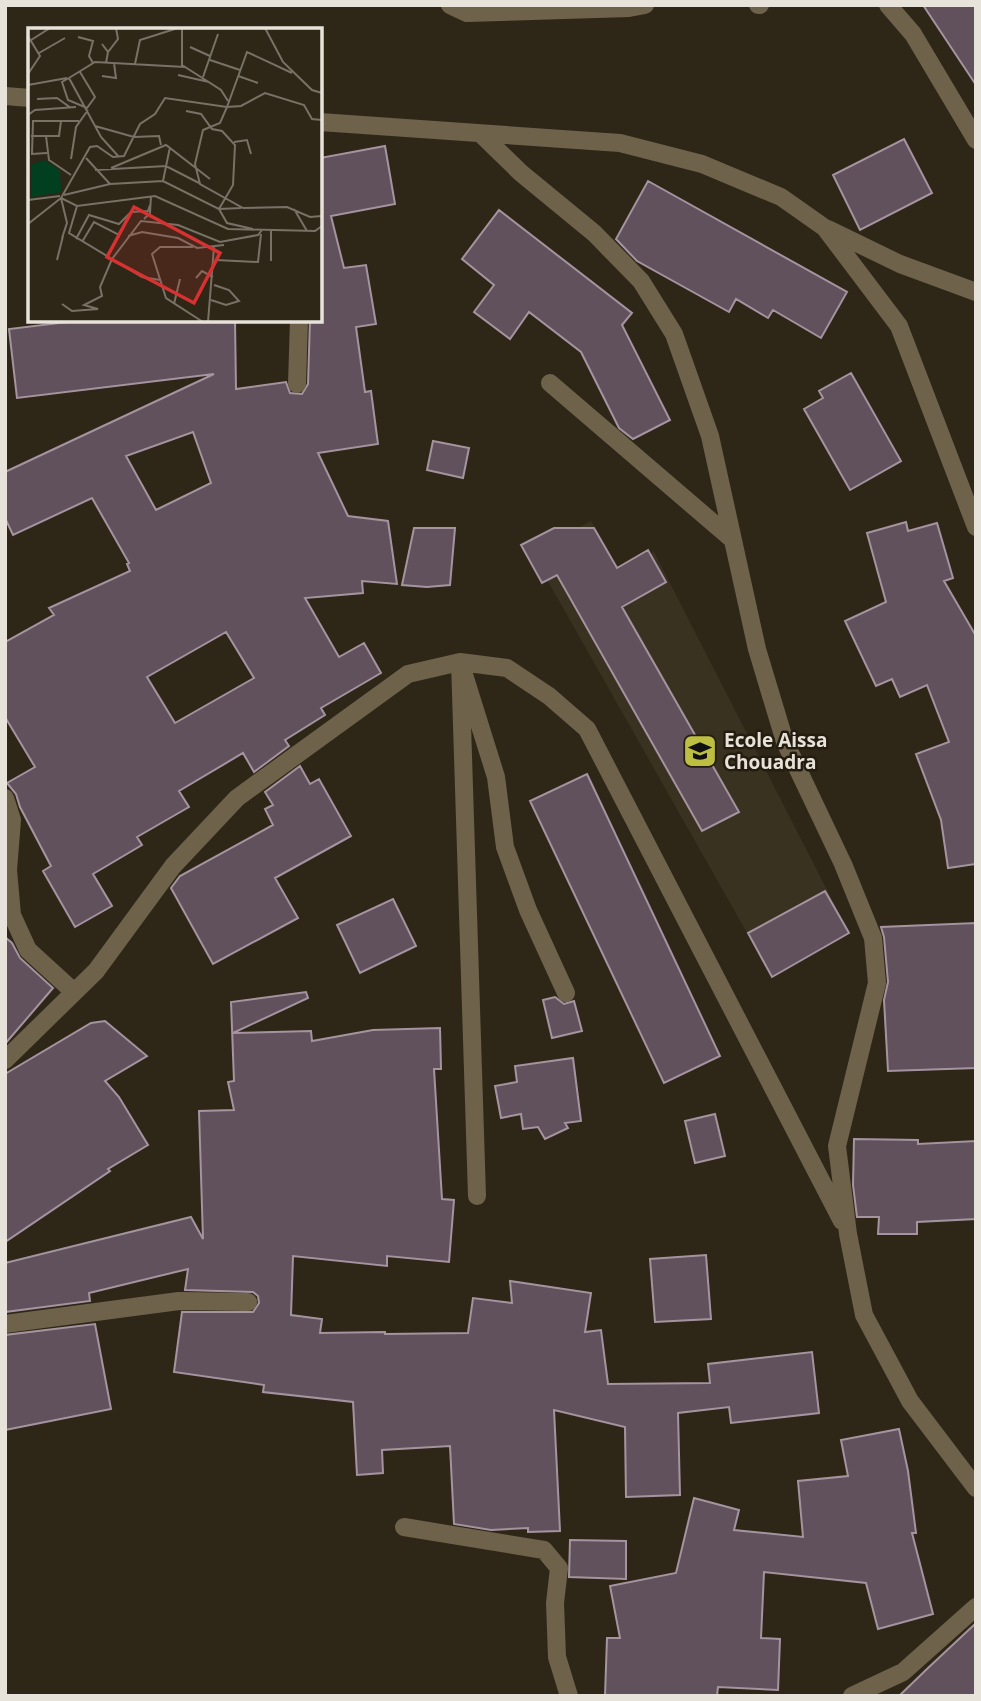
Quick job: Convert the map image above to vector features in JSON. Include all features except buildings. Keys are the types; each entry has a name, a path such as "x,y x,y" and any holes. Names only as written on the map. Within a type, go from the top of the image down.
{"street":[{"path":"450,5 467,13 629,8 645,5"},
{"path":"888,5 913,34 976,140"},
{"path":"5,96 28,98"},
{"path":"322,122 620,143 652,149 702,164 768,191 825,228 900,264 976,292"},
{"path":"481,134 521,173 594,233 641,281 674,334 710,436 757,649 785,743 843,863 873,938 877,983 837,1146 848,1234 864,1315 910,1401 976,1488"},
{"path":"825,228 899,326 976,527"},
{"path":"298,384 299,322"},
{"path":"550,383 733,540"},
{"path":"5,1060 96,971 173,866 237,798 408,674 460,662 507,668 550,696 587,729 848,1234"},
{"path":"460,662 496,777 505,847 528,910 566,993"},
{"path":"460,662 477,1196"},
{"path":"5,798 12,820 8,870 12,915 28,950 74,992"},
{"path":"5,1324 179,1301 248,1302"},
{"path":"404,1527 544,1549 559,1568 555,1602 557,1657 569,1696"},
{"path":"852,1696 903,1672 976,1606"}],"shaded area":[{"name":"Ecole Aissa Chouadra","path":"591,521 620,570 654,552 849,933 772,977 532,553"}],"place":[{"name":"Ecole Aissa Chouadra","path":"700,751"}]}
